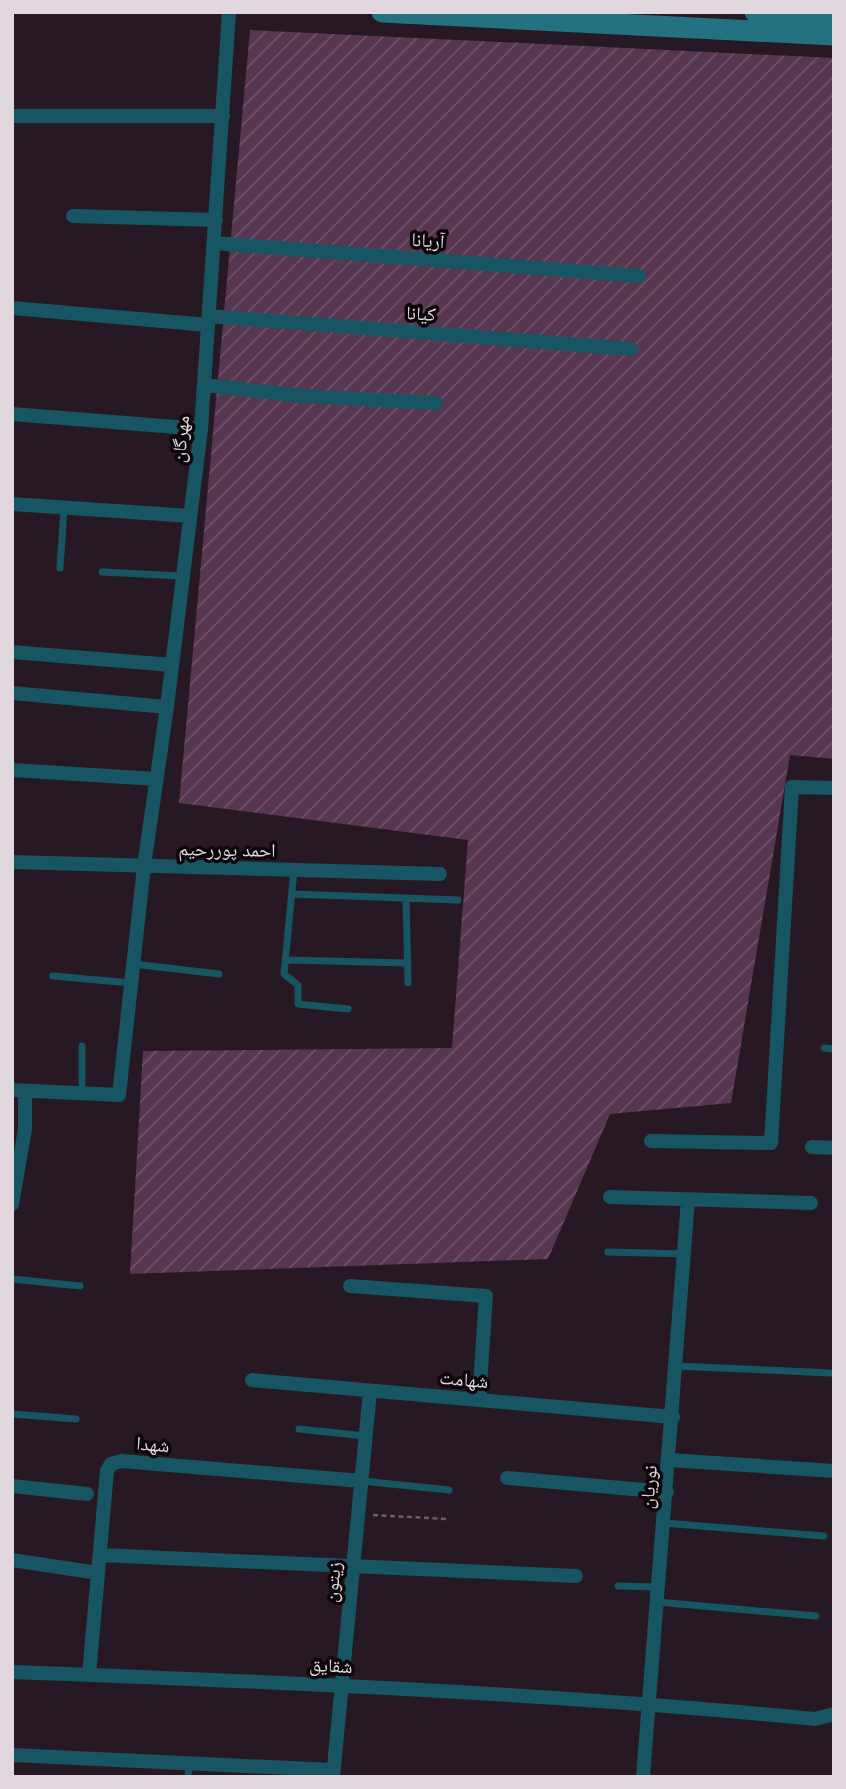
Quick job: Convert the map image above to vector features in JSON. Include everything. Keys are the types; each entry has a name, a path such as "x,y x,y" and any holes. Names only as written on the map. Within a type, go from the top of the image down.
{"street":[{"name":"مهرگان","path":"82,1093 119,1095 144,866 167,707 201,429 229,12"},
{"path":"382,12 834,35"},
{"path":"755,12 834,16"},
{"path":"12,116 223,116"},
{"path":"73,216 216,220"},
{"name":"آریانا","path":"214,243 639,276"},
{"name":"کیانا","path":"12,308 631,349"},
{"path":"204,385 303,396 436,403"},
{"path":"12,414 201,429"},
{"path":"12,504 190,516"},
{"path":"12,652 172,665"},
{"path":"12,693 167,707"},
{"path":"12,771 157,779"},
{"path":"651,1141 771,1143 792,787 834,789"},
{"name":"احمد پوررحیم","path":"12,862 440,874"},
{"path":"12,1204 25,1129 19,1090 82,1093"},
{"path":"812,1147 834,1148"},
{"path":"610,1197 811,1203"},
{"name":"نوریان","path":"643,1777 678,1366 688,1200"},
{"path":"350,1286 486,1296 479,1400"},
{"name":"شهامت","path":"252,1380 673,1417"},
{"name":"زیتون","path":"333,1773 370,1391"},
{"path":"669,1460 834,1471"},
{"name":"شهدا","path":"89,1675 107,1471 111,1464 121,1461 362,1481"},
{"path":"507,1478 667,1492"},
{"path":"12,1486 87,1494"},
{"path":"100,1555 576,1576"},
{"path":"12,1560 98,1573"},
{"name":"شقایق","path":"12,1672 342,1684 649,1703 815,1719 834,1714"},
{"path":"12,1755 188,1770 333,1773"}],"lane":[{"path":"60,568 64,508"},
{"path":"102,572 183,576"},
{"path":"294,870 284,974 298,985 298,1004 348,1009"},
{"path":"292,894 458,900"},
{"path":"406,898 408,984"},
{"path":"286,960 408,963"},
{"path":"133,964 219,974"},
{"path":"53,976 131,983"},
{"path":"82,1046 82,1093"},
{"path":"824,1048 834,1048"},
{"path":"608,1252 685,1254"},
{"path":"12,1279 80,1286"},
{"path":"678,1366 830,1373"},
{"path":"12,1414 76,1419"},
{"path":"299,1429 366,1436"},
{"path":"362,1481 449,1490"},
{"path":"664,1523 824,1536"},
{"path":"618,1586 816,1616"}],"path":[{"path":"358,1514 446,1519"}],"shaded area":[{"path":"250,30 834,58 834,759 790,755 731,1103 610,1114 548,1259 130,1274 143,1051 452,1048 468,840 179,803"}]}
